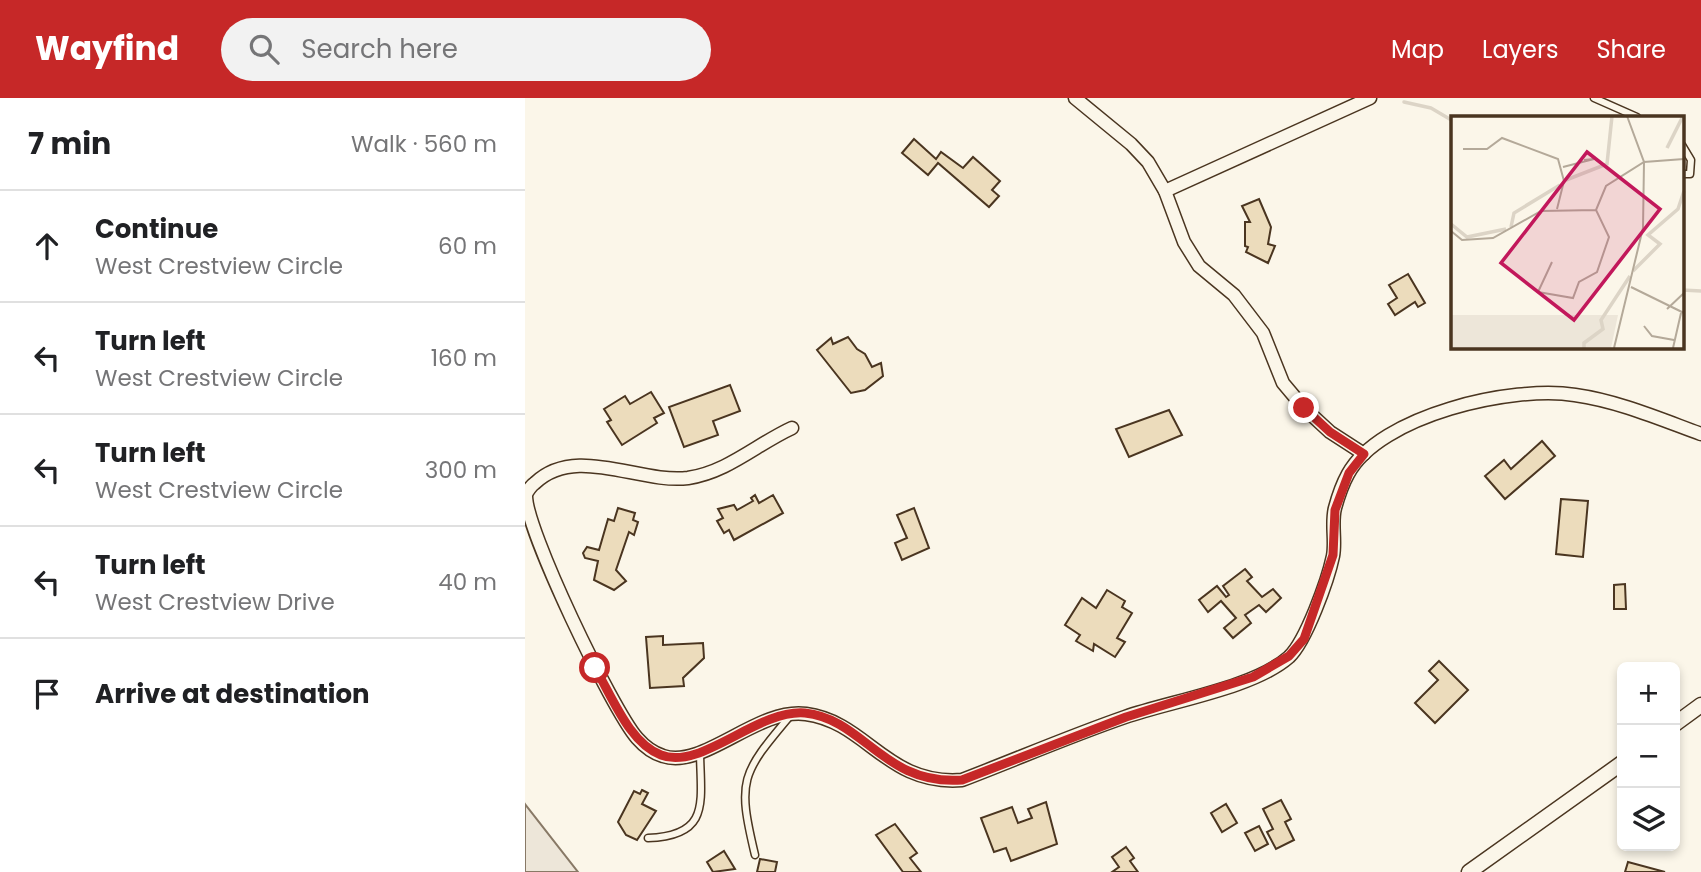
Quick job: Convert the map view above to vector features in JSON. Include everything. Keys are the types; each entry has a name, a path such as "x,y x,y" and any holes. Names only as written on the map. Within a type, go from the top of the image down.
{"street":[{"path":"1075,98 1131,144 1148,162 1165,191 1184,242 1199,266 1234,295 1263,333 1283,383 1304,408 1330,432 1364,454"},
{"path":"1165,191 1370,98"},
{"path":"792,428 749,455 716,470 687,478 589,466 564,467 533,484 526,495 526,508 569,622 636,737 663,756 679,759 700,754 757,724 804,713 822,717 907,772 940,782 962,780 1126,717 1253,677 1289,656 1304,639 1333,555 1335,510 1349,473 1364,454 1398,429 1441,413 1514,394 1574,394 1638,411 1701,434"},
{"path":"659,490 660,476"},
{"path":"1680,720 1701,705"},
{"path":"1469,872 1617,767"}],"lane":[{"path":"1594,98 1635,116"},
{"path":"1683,147 1691,160 1690,174 1683,174"},
{"path":"755,855 743,808 744,788 761,751 791,715"},
{"path":"648,838 669,837 694,824 701,798 700,754"}],"shaded area":[{"path":"525,804 578,872 525,872"}],"building":[{"path":"914,139 936,159 941,152 963,168 973,157 1000,181 992,190 999,196 989,207 938,163 928,175 902,153"},
{"path":"1259,199 1271,227 1268,244 1275,246 1268,263 1246,252 1248,247 1245,246 1245,222 1250,222 1242,206"},
{"path":"1408,274 1425,303 1418,307 1415,302 1395,315 1388,304 1397,298 1389,285"},
{"path":"848,337 857,349 865,354 872,367 881,363 883,376 865,390 851,393 817,350 831,338 833,344"},
{"path":"730,385 740,411 713,421 718,435 684,447 669,407"},
{"path":"651,392 664,413 654,418 657,423 622,445 607,422 611,420 604,409 625,396 630,404"},
{"path":"1169,410 1182,435 1129,457 1116,429"},
{"path":"1542,441 1555,456 1505,499 1485,476 1504,460 1511,469"},
{"path":"755,495 759,503 773,495 783,513 734,540 729,530 724,533 717,521 723,518 718,509 734,505 737,510 753,501 751,498"},
{"path":"1561,499 1588,501 1583,557 1556,554"},
{"path":"618,508 635,513 633,520 638,522 634,535 629,532 616,570 626,581 614,590 594,580 598,561 585,558 583,553 587,547 599,550 608,519 614,521"},
{"path":"914,508 929,548 902,560 895,543 907,538 897,515"},
{"path":"1245,569 1252,577 1247,581 1262,597 1273,589 1281,598 1266,612 1259,605 1245,615 1251,623 1233,638 1224,628 1236,618 1221,601 1208,612 1199,600 1217,586 1226,597 1229,595 1223,586"},
{"path":"1625,584 1626,609 1614,609 1614,585"},
{"path":"1107,590 1125,601 1122,607 1132,613 1117,638 1125,642 1115,657 1094,644 1093,651 1076,641 1080,635 1065,625 1082,598 1096,608"},
{"path":"663,636 663,645 703,643 704,658 683,678 684,686 650,688 646,637"},
{"path":"1439,661 1468,690 1435,723 1415,703 1438,680 1429,671"},
{"path":"642,790 648,793 642,804 656,811 637,840 626,835 618,822 634,791 640,794"},
{"path":"1281,800 1291,819 1285,822 1294,840 1276,849 1267,832 1273,829 1263,809"},
{"path":"1046,802 1057,844 1011,861 1006,848 994,852 981,818 1012,807 1018,823 1032,818 1028,809"},
{"path":"1226,804 1237,823 1222,832 1211,813"},
{"path":"895,824 917,853 910,858 921,872 903,872 876,835"},
{"path":"1259,826 1268,844 1255,851 1245,833"},
{"path":"1126,847 1134,858 1130,861 1138,872 1112,872 1119,867 1112,857"},
{"path":"724,851 735,869 713,872 707,862"},
{"path":"760,859 777,862 775,872 757,872"},
{"path":"1628,862 1665,872 1625,872"}],"waterway":[{"path":"1404,102 1431,108 1451,120"},
{"path":"1683,290 1701,291"}],"route":[{"path":"595,668 636,737 650,750 663,756 679,759 700,754 757,724 804,713 822,717 846,730 907,772 940,782 962,780 1126,717 1253,677 1271,669 1289,656 1304,639 1333,555 1335,510 1349,473 1364,454 1330,432 1304,408"}]}
